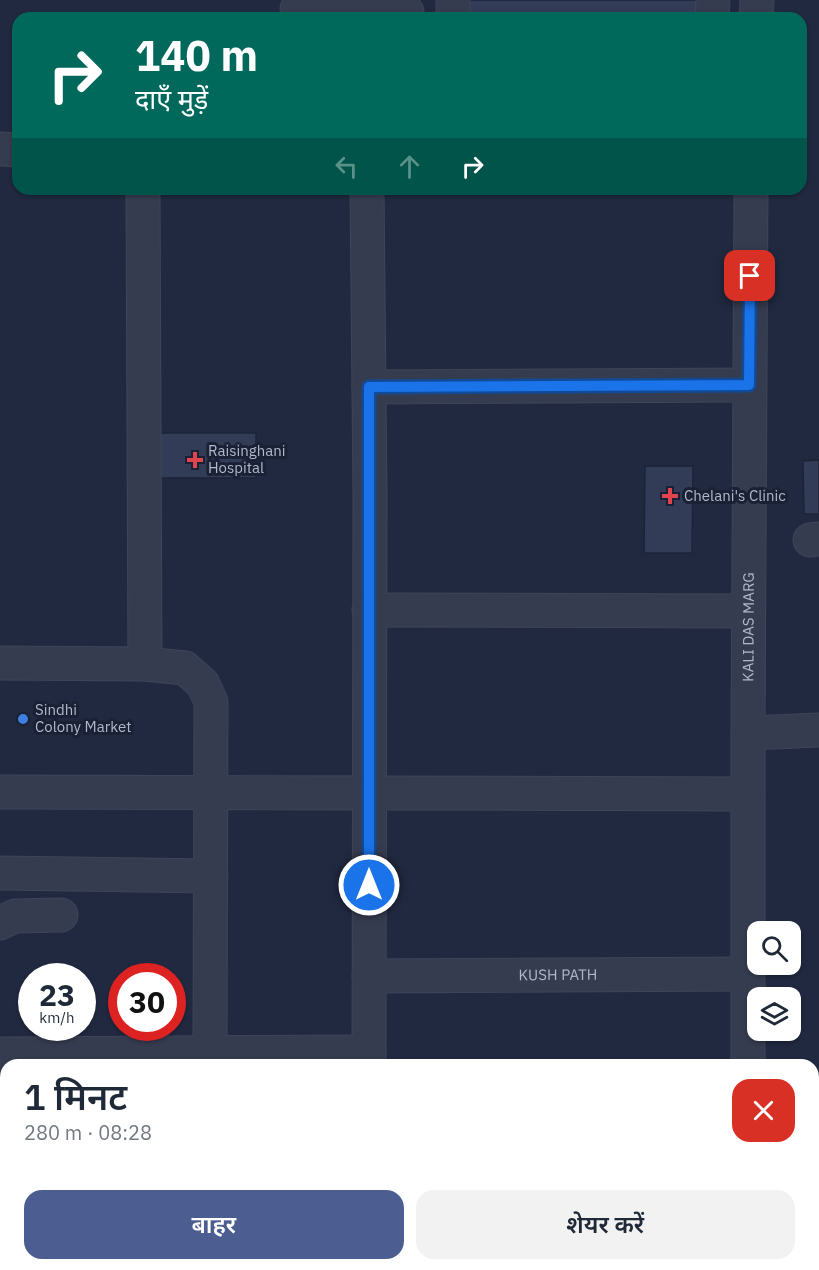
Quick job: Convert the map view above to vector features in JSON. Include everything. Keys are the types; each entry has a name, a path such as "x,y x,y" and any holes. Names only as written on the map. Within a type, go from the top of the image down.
{"street":[{"path":"297,9 407,12"},
{"path":"143,195 145,664"},
{"path":"0,1054 128,1059 210,1053 369,1058 367,195"},
{"name":"KALI DAS MARG","path":"748,921 751,195"},
{"path":"369,387 749,385"},
{"path":"369,610 748,611"},
{"path":"0,663 145,664 185,668 203,684 211,702 210,1053"},
{"path":"748,733 819,730"},
{"path":"0,792 748,794"},
{"path":"0,873 211,876"},
{"path":"0,923 15,916 61,915"},
{"name":"KUSH PATH","path":"369,976 747,974"},
{"name":"KALI DAS MARG","path":"748,975 748,1059"}],"building":[{"path":"460,0 700,0 699,12 461,12"},
{"path":"156,433 256,433 256,478 156,478"},
{"path":"819,460 819,514 804,514 803,461"},
{"path":"645,466 693,466 692,553 644,553"}],"place":[{"name":"Raisinghani Hospital","path":"195,460"},
{"name":"Chelani's Clinic","path":"670,496"},
{"name":"Sindhi Colony Market","path":"23,719"}],"route":[{"path":"369,885 369,387 749,385 750,276"}]}
